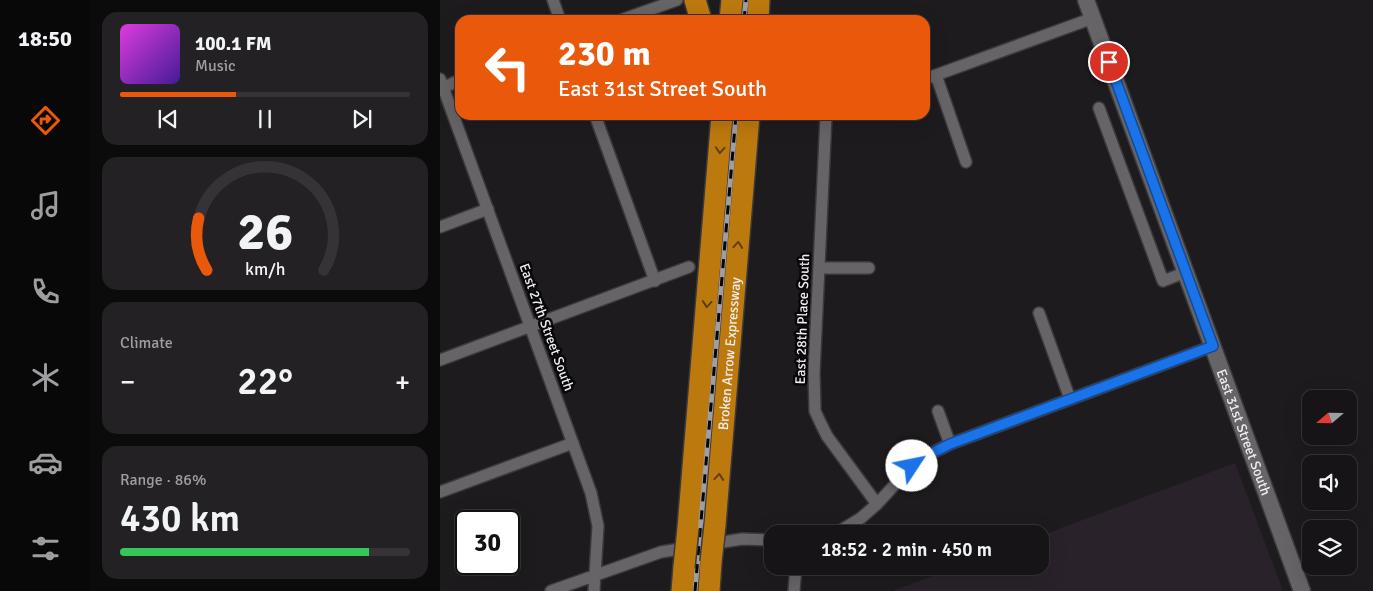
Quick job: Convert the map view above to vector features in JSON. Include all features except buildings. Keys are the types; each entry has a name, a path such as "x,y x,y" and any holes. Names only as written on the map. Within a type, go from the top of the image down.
{"highway":[{"path":"695,0 700,15"},
{"path":"730,15 732,0"},
{"path":"758,15 759,0"},
{"name":"Broken Arrow Expressway","path":"682,591 722,120"},
{"name":"Broken Arrow Expressway","path":"709,591 750,120"}],"main road":[{"name":"East 31st Street South","path":"1086,0 1302,591"}],"street":[{"path":"553,0 558,15"},
{"path":"635,15 677,0"},
{"path":"966,162 930,77 1093,18"},
{"path":"441,85 455,81"},
{"name":"East 27th Street South","path":"441,85 591,493 598,526 594,591"},
{"path":"1099,108 1163,281 1186,272"},
{"path":"597,120 655,281"},
{"name":"East 28th Place South","path":"828,120 814,373 815,411 827,436 877,504"},
{"path":"440,227 488,209"},
{"path":"440,360 689,268"},
{"path":"820,268 869,268"},
{"path":"1039,313 1070,399"},
{"path":"850,525 877,504 912,466 926,456 950,444 1213,346"},
{"path":"938,411 950,444"},
{"path":"440,492 573,443"},
{"path":"551,591 661,552 742,539 764,540"},
{"path":"794,591 795,575"}],"shaded area":[{"path":"1235,463 1283,591 893,591 935,575 1049,575 1049,533"}],"railway":[{"path":"744,15 746,0"},
{"path":"695,591 736,120"}],"route":[{"path":"912,466 926,456 950,444 1213,346 1109,62"}]}
